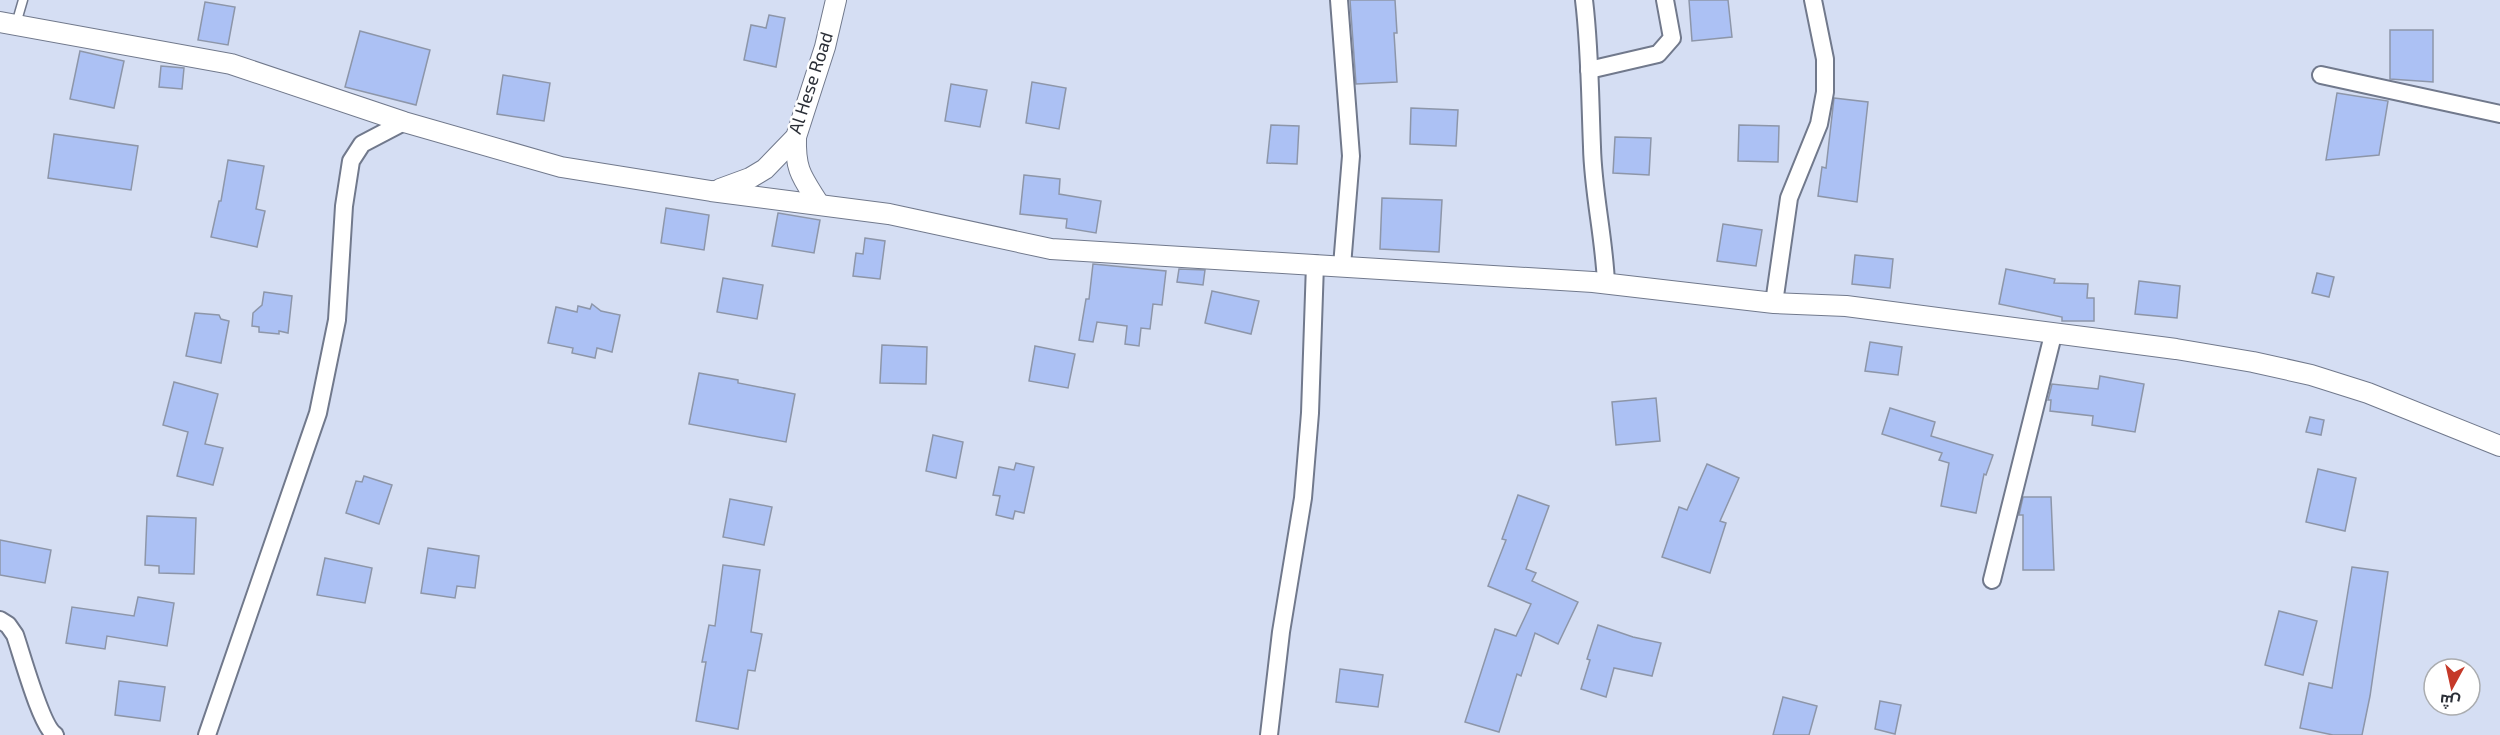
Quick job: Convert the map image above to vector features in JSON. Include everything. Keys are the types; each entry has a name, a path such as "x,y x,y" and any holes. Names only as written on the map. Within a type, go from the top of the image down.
{"street":[{"name":"Al Hese Road","path":"711,191 733,186 750,178 765,168 796,137 822,55 836,0"},
{"path":"1339,0 1351,156 1342,266"},
{"path":"1584,0 1595,193 1605,247 1606,284"},
{"path":"1589,70 1658,54 1672,38 1665,0"},
{"path":"1774,303 1789,198 1820,124 1825,93 1825,58 1813,0"},
{"path":"8,23 231,64 404,122 561,167 711,191 890,214 1051,249 1606,284 1774,303 1846,306 2054,335 2176,349 2311,375 2368,393 2500,446"},
{"path":"2321,75 2500,114"},
{"path":"207,735 318,413 337,320 344,206 351,161 362,144 404,122"},
{"path":"796,137 796,163 800,176 819,204"},
{"path":"1269,735 1281,632 1303,498 1310,413 1315,264"},
{"path":"1992,580 2054,335"},
{"path":"0,620 8,625 15,635 44,718 50,732 55,735"}],"lane":[{"path":"8,23 23,0"}],"building":[{"path":"1350,0 1395,0 1397,33 1394,33 1397,82 1356,84"},
{"path":"1689,0 1728,0 1732,37 1692,41"},
{"path":"205,2 235,7 228,45 198,40"},
{"path":"769,15 785,18 776,67 744,60 751,25 766,28"},
{"path":"2390,30 2433,30 2433,82 2390,79"},
{"path":"360,31 430,50 416,105 345,87"},
{"path":"80,51 124,61 114,108 70,99"},
{"path":"161,66 184,68 182,89 159,87"},
{"path":"503,75 550,83 544,121 497,114"},
{"path":"1032,82 1066,88 1059,129 1026,123"},
{"path":"951,84 987,90 980,127 945,121"},
{"path":"2337,93 2388,101 2379,155 2326,160"},
{"path":"1834,98 1868,102 1857,202 1818,196 1822,167 1826,168"},
{"path":"1411,108 1458,110 1456,146 1410,144"},
{"path":"1271,125 1299,126 1297,164 1267,163"},
{"path":"1739,125 1779,126 1778,162 1738,161"},
{"path":"54,134 138,146 131,190 48,178"},
{"path":"1615,137 1651,138 1649,175 1613,173"},
{"path":"228,160 264,166 256,209 265,211 257,247 211,237 219,201 221,201"},
{"path":"1024,175 1060,179 1059,194 1101,201 1096,233 1066,228 1067,219 1020,214"},
{"path":"1382,198 1442,200 1439,252 1380,249"},
{"path":"666,208 709,215 704,250 661,243"},
{"path":"778,213 820,220 814,253 772,246"},
{"path":"1723,224 1762,230 1756,266 1717,261"},
{"path":"865,238 885,241 880,279 853,276 856,253 863,254"},
{"path":"1855,255 1893,259 1890,288 1852,284"},
{"path":"1093,264 1166,271 1162,305 1153,304 1150,329 1141,328 1139,346 1125,344 1127,326 1097,322 1093,342 1079,340 1086,299 1089,299"},
{"path":"1179,269 1205,270 1203,285 1177,282"},
{"path":"2006,269 2055,279 2054,283 2088,284 2087,298 2094,298 2094,321 2062,321 2062,317 1999,304"},
{"path":"2317,273 2334,277 2329,297 2312,293"},
{"path":"723,278 763,285 757,319 717,312"},
{"path":"2139,281 2180,286 2177,318 2135,314"},
{"path":"1212,291 1259,301 1251,334 1205,323"},
{"path":"264,292 292,296 288,333 259,332 259,327 252,326 253,313 262,305"},
{"path":"592,304 601,311 620,315 612,352 597,348 595,358 572,353 573,348 548,343 556,307 577,312 578,306 590,309"},
{"path":"195,313 219,315 221,319 229,321 221,363 186,356"},
{"path":"1870,342 1902,347 1898,375 1865,371"},
{"path":"882,345 927,347 926,384 880,383"},
{"path":"1035,346 1075,354 1068,388 1029,381"},
{"path":"699,373 795,394 786,442 689,424"},
{"path":"2100,376 2144,384 2135,432 2092,425 2093,416 2050,411 2051,400 2048,400 2052,384 2098,389"},
{"path":"174,382 218,394 205,444 223,448 213,485 177,476 188,432 163,425"},
{"path":"1656,398 1660,441 1616,445 1612,402"},
{"path":"1890,408 1935,422 1931,436 1993,455 1986,475 1984,474 1976,513 1941,506 1949,463 1939,460 1942,453 1882,434"},
{"path":"2310,417 2324,420 2321,435 2306,432"},
{"path":"933,435 963,442 956,478 926,471"},
{"path":"1016,463 1034,467 1024,513 1015,511 1013,519 996,515 1000,496 993,495 999,467 1014,470"},
{"path":"1707,464 1739,478 1720,521 1726,523 1710,573 1662,557 1679,507 1687,510"},
{"path":"2318,469 2356,478 2345,531 2306,522"},
{"path":"364,476 392,485 379,524 346,513 356,481 362,482"},
{"path":"1518,495 1549,506 1526,569 1536,573 1532,581 1578,602 1558,644 1535,633 1521,676 1517,674 1499,732 1465,722 1495,629 1516,636 1531,604 1488,586 1506,540 1502,539"},
{"path":"2023,497 2051,497 2054,570 2023,570 2023,515 2019,515"},
{"path":"730,499 772,507 764,545 723,537"},
{"path":"147,516 196,518 194,574 159,573 159,566 145,565"},
{"path":"0,540 51,550 45,583 0,575"},
{"path":"428,548 479,556 475,588 457,586 455,598 421,593"},
{"path":"325,558 372,568 365,603 317,595"},
{"path":"723,565 760,570 751,632 762,634 755,671 748,670 738,729 696,721 706,662 702,662 709,625 715,626"},
{"path":"2352,567 2388,572 2362,735 2333,735 2300,728 2309,683 2332,688"},
{"path":"138,597 174,603 167,646 107,636 105,649 66,643 72,607 134,616"},
{"path":"2279,611 2317,621 2303,675 2265,665"},
{"path":"1598,625 1633,637 1661,643 1652,676 1614,668 1606,697 1581,689 1590,660 1587,659"},
{"path":"1340,669 1383,675 1378,707 1336,702"},
{"path":"119,681 165,687 160,721 115,715"},
{"path":"1783,697 1817,706 1809,735 1773,735"},
{"path":"1880,701 1901,705 1895,734 1875,729"}]}
